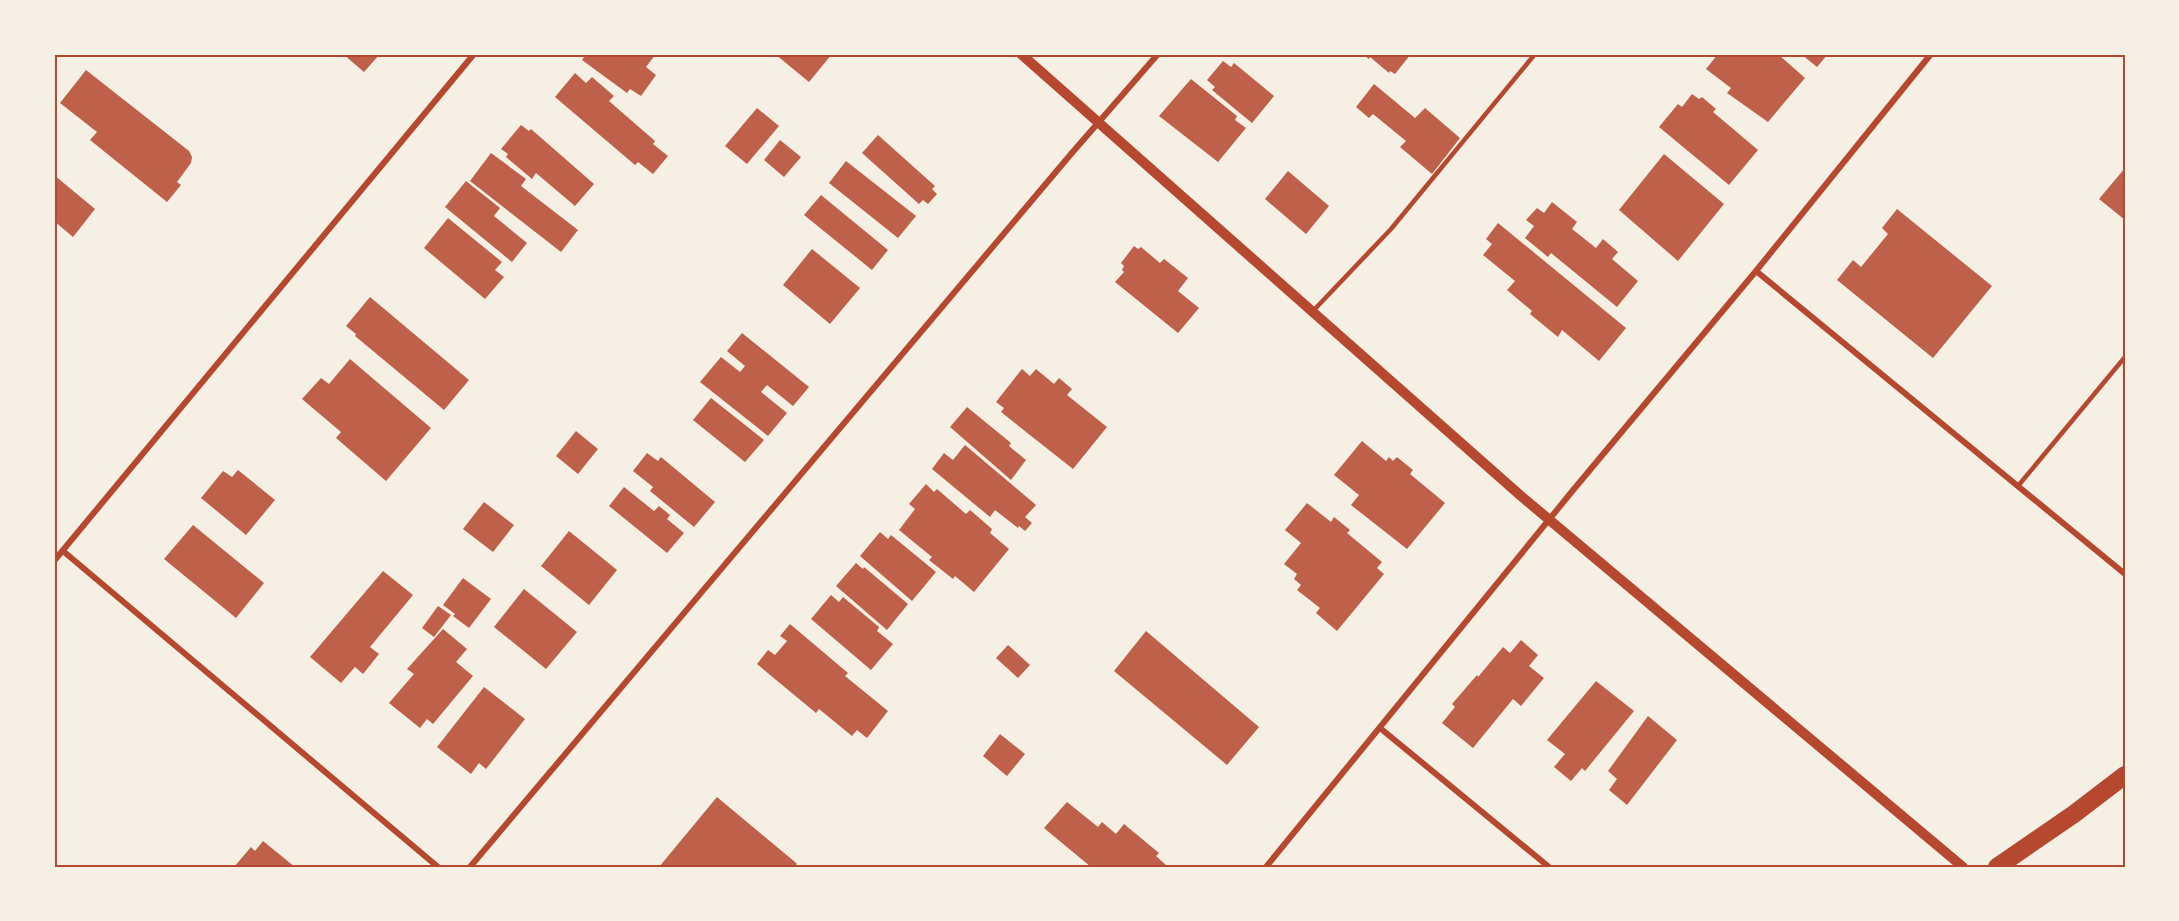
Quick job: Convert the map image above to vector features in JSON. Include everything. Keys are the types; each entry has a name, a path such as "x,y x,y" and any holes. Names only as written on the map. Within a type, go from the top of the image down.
{"highway":[{"path":"1997,867 2074,814 2125,775"}],"street":[{"path":"54,561 474,54"},
{"path":"1021,54 1549,519 1963,867"},
{"path":"470,867 1158,54"},
{"path":"1266,867 1549,519 1756,271 1930,54"},
{"path":"1756,271 2125,574"},
{"path":"63,551 438,867"},
{"path":"1380,728 1549,867"}],"lane":[{"path":"1312,312 1391,229 1535,54"},
{"path":"2018,486 2125,357"}],"building":[{"path":"343,54 380,54 364,72"},
{"path":"586,54 656,54 646,67 656,75 641,96 630,89 627,93 582,60"},
{"path":"775,54 832,54 809,82"},
{"path":"1362,54 1411,54 1395,74 1390,71 1389,73 1370,57 1369,59"},
{"path":"1718,54 1739,54 1742,57 1745,54 1780,54 1805,78 1768,122 1727,93 1731,88 1706,69"},
{"path":"1801,54 1828,54 1817,67"},
{"path":"1223,61 1231,67 1234,63 1274,96 1252,123 1212,90 1215,87 1207,80"},
{"path":"86,70 189,151 192,157 191,163 177,182 181,185 167,202 90,140 97,132 60,103"},
{"path":"575,73 586,83 592,77 614,96 609,101 655,141 653,144 668,156 653,174 638,162 635,165 555,97"},
{"path":"1191,79 1237,116 1235,120 1246,128 1218,162 1159,116"},
{"path":"1374,84 1415,118 1425,108 1460,138 1432,174 1400,147 1406,141 1373,114 1369,118 1356,107"},
{"path":"1692,94 1699,99 1702,97 1716,109 1713,112 1758,150 1729,185 1659,127 1678,104 1682,107"},
{"path":"757,108 779,126 747,164 725,146"},
{"path":"521,125 529,131 531,129 594,184 575,206 536,173 532,179 506,157 508,154 501,149"},
{"path":"878,135 935,186 932,189 937,194 928,204 923,200 919,204 862,153"},
{"path":"780,140 801,157 784,177 764,160"},
{"path":"491,153 526,179 521,186 578,230 561,252 470,181"},
{"path":"1664,154 1724,204 1678,261 1619,210"},
{"path":"846,161 916,216 898,238 829,183"},
{"path":"2125,168 2125,220 2099,199"},
{"path":"1288,171 1329,206 1306,234 1265,199"},
{"path":"54,175 95,209 73,237 54,221"},
{"path":"466,181 500,208 494,216 527,243 512,262 445,207"},
{"path":"821,195 888,250 872,270 804,215"},
{"path":"1552,202 1577,222 1572,229 1596,248 1603,239 1618,252 1612,259 1638,281 1617,307 1551,253 1548,257 1525,238 1534,226 1526,220 1537,208 1544,213"},
{"path":"1897,209 1992,286 1933,358 1837,280 1853,260 1861,267 1888,234 1882,228"},
{"path":"448,218 502,262 495,270 504,277 485,299 424,248"},
{"path":"1498,223 1626,328 1599,361 1562,330 1558,337 1530,314 1532,311 1507,290 1515,281 1483,255 1492,244 1486,239"},
{"path":"1134,246 1138,249 1141,247 1160,263 1164,259 1188,278 1178,291 1199,308 1178,333 1115,282 1124,272 1122,270 1124,266 1121,263"},
{"path":"812,249 860,288 830,324 783,285"},
{"path":"370,297 469,380 444,410 346,326"},
{"path":"742,333 809,387 793,406 767,385 761,392 787,413 768,436 700,382 721,357 740,372 745,366 727,351"},
{"path":"350,359 431,428 386,481 336,438 341,432 302,399 321,378 329,384"},
{"path":"1022,369 1030,376 1036,369 1054,384 1059,378 1072,389 1067,395 1107,427 1073,469 1001,412 1004,408 996,402"},
{"path":"711,398 764,440 745,462 693,420"},
{"path":"967,407 1011,443 1009,446 1026,460 1011,480 950,427"},
{"path":"576,431 598,449 578,474 556,456"},
{"path":"1362,441 1386,461 1389,457 1393,461 1397,457 1413,470 1410,474 1445,503 1407,549 1351,505 1359,495 1334,475"},
{"path":"965,445 1036,505 1025,517 1032,523 1025,531 995,510 990,517 932,469 944,453 953,460"},
{"path":"647,453 658,461 661,457 715,502 694,527 650,491 653,487 633,471"},
{"path":"238,470 275,500 246,535 201,498 223,471 232,477"},
{"path":"926,484 934,492 937,489 966,514 970,510 992,529 990,533 1009,549 974,592 955,576 953,579 929,560 932,557 899,530 915,509 909,504"},
{"path":"624,487 654,511 659,506 670,515 667,519 684,533 667,553 609,506"},
{"path":"484,502 514,525 493,552 463,529"},
{"path":"1307,503 1331,522 1334,517 1350,530 1347,533 1382,562 1377,568 1384,574 1337,631 1316,613 1320,608 1297,590 1301,585 1294,579 1297,574 1284,564 1301,543 1285,530"},
{"path":"193,525 264,583 236,618 164,559"},
{"path":"569,531 617,570 589,605 541,566"},
{"path":"880,532 888,539 891,535 936,572 912,601 860,556"},
{"path":"856,563 863,569 864,567 908,604 887,630 836,586"},
{"path":"383,571 413,595 370,647 379,654 363,674 355,667 341,683 310,657"},
{"path":"463,578 491,599 469,628 443,605"},
{"path":"524,589 577,632 546,669 494,627"},
{"path":"831,595 839,602 843,597 879,627 877,631 893,644 871,670 811,619"},
{"path":"438,606 451,615 434,637 422,628"},
{"path":"790,624 848,673 845,676 888,711 867,738 857,730 852,736 819,709 816,713 757,664 768,650 775,655 787,641 780,636"},
{"path":"443,629 467,649 456,662 473,676 433,724 427,719 420,728 389,703 414,674 407,669"},
{"path":"1146,631 1259,727 1227,765 1114,671"},
{"path":"1521,640 1538,655 1529,666 1544,678 1521,706 1513,699 1473,748 1442,723 1455,707 1452,704 1503,647 1510,653"},
{"path":"1008,645 1030,665 1018,678 996,658"},
{"path":"1596,681 1634,711 1585,771 1582,768 1571,781 1554,767 1565,754 1547,740"},
{"path":"484,687 525,719 486,769 479,763 471,774 437,747"},
{"path":"1648,716 1677,740 1627,805 1609,790 1617,779 1608,771"},
{"path":"1000,734 1025,754 1007,776 983,756"},
{"path":"717,797 797,864 794,867 659,867"},
{"path":"1067,802 1098,827 1102,822 1116,834 1124,824 1159,853 1156,856 1167,866 1091,867 1044,828"},
{"path":"263,841 295,867 234,867 251,847 255,851"}]}
